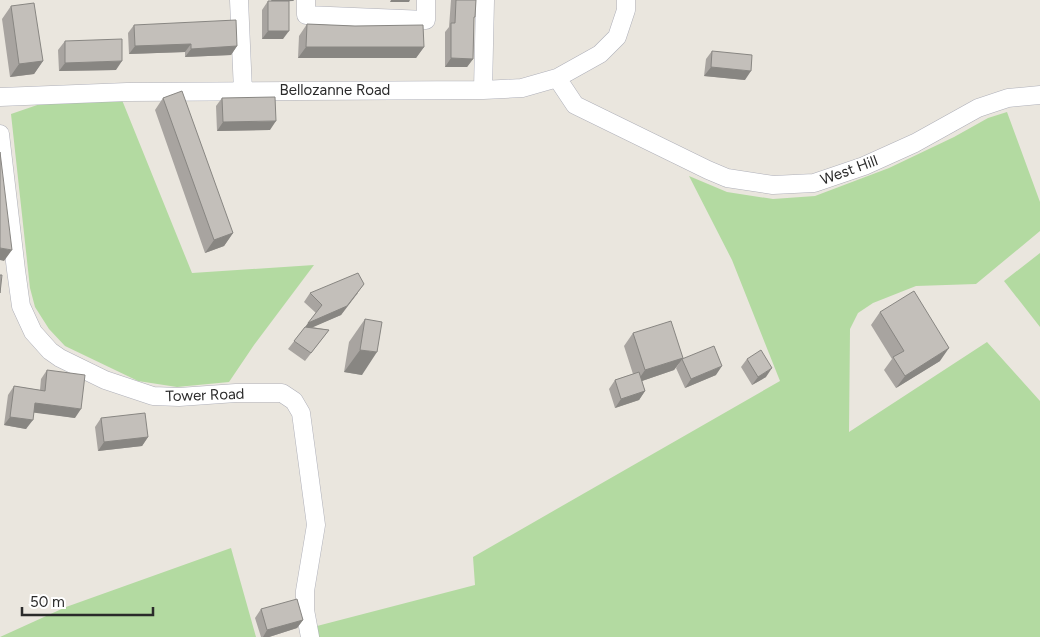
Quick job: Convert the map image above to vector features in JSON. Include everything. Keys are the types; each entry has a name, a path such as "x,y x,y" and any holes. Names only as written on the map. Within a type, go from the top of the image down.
{"street":[{"path":"239,0 243,91"},
{"path":"306,0 306,15 426,20 426,0"},
{"path":"483,90 485,0"},
{"name":"Bellozanne Road","path":"0,97 127,92 483,90 522,88 557,78 600,54 617,36 626,10 626,0"},
{"name":"West Hill","path":"557,78 575,105 727,178 773,185 814,184 864,166 915,144 978,108 1008,98 1040,95"},
{"name":"Tower Road","path":"0,134 21,306 33,332 50,351 60,358 105,380 153,396 179,397 282,393 294,401 302,413 316,525 305,591 304,610 310,637"}],"green space":[{"path":"122,100 192,273 314,265 254,345 229,382 177,387 138,381 65,346 49,329 35,307 30,288 11,114 46,102"},
{"path":"1007,112 1040,202 1040,231 976,284 916,286 873,303 858,313 850,329 849,432 987,342 1040,401 1040,637 319,637 317,626 475,585 473,557 780,381 732,260 689,176 727,192 773,199 815,196 889,168 954,137 988,118"},
{"path":"1040,253 1040,327 1004,281"},
{"path":"231,548 256,637 0,637 66,607"}],"building":[{"path":"456,0 476,0 473,59 451,58 451,23 455,23"},
{"path":"268,1 289,1 289,31 268,31"},
{"path":"34,3 43,61 19,64 11,6"},
{"path":"236,20 237,46 191,49 191,44 135,46 134,25"},
{"path":"307,24 355,26 423,25 424,47 306,47"},
{"path":"122,39 122,61 65,63 65,41"},
{"path":"712,51 752,55 751,71 711,67"},
{"path":"182,91 233,233 214,240 163,98"},
{"path":"275,97 276,121 223,122 222,98"},
{"path":"0,152 12,250 0,248"},
{"path":"358,273 364,284 347,306 308,323 322,305 310,293"},
{"path":"0,275 2,275 0,293"},
{"path":"914,291 949,348 905,376 893,357 904,351 880,312"},
{"path":"365,319 382,322 377,352 360,350"},
{"path":"671,321 683,358 645,370 633,333"},
{"path":"305,327 329,330 311,353 294,341"},
{"path":"714,346 722,366 691,379 682,359"},
{"path":"761,350 772,368 758,377 747,359"},
{"path":"47,370 85,375 81,409 35,403 33,420 10,417 14,386 45,391"},
{"path":"639,372 645,391 621,399 615,380"},
{"path":"145,413 148,437 104,442 101,418"},
{"path":"297,599 303,620 267,630 261,609"}]}
